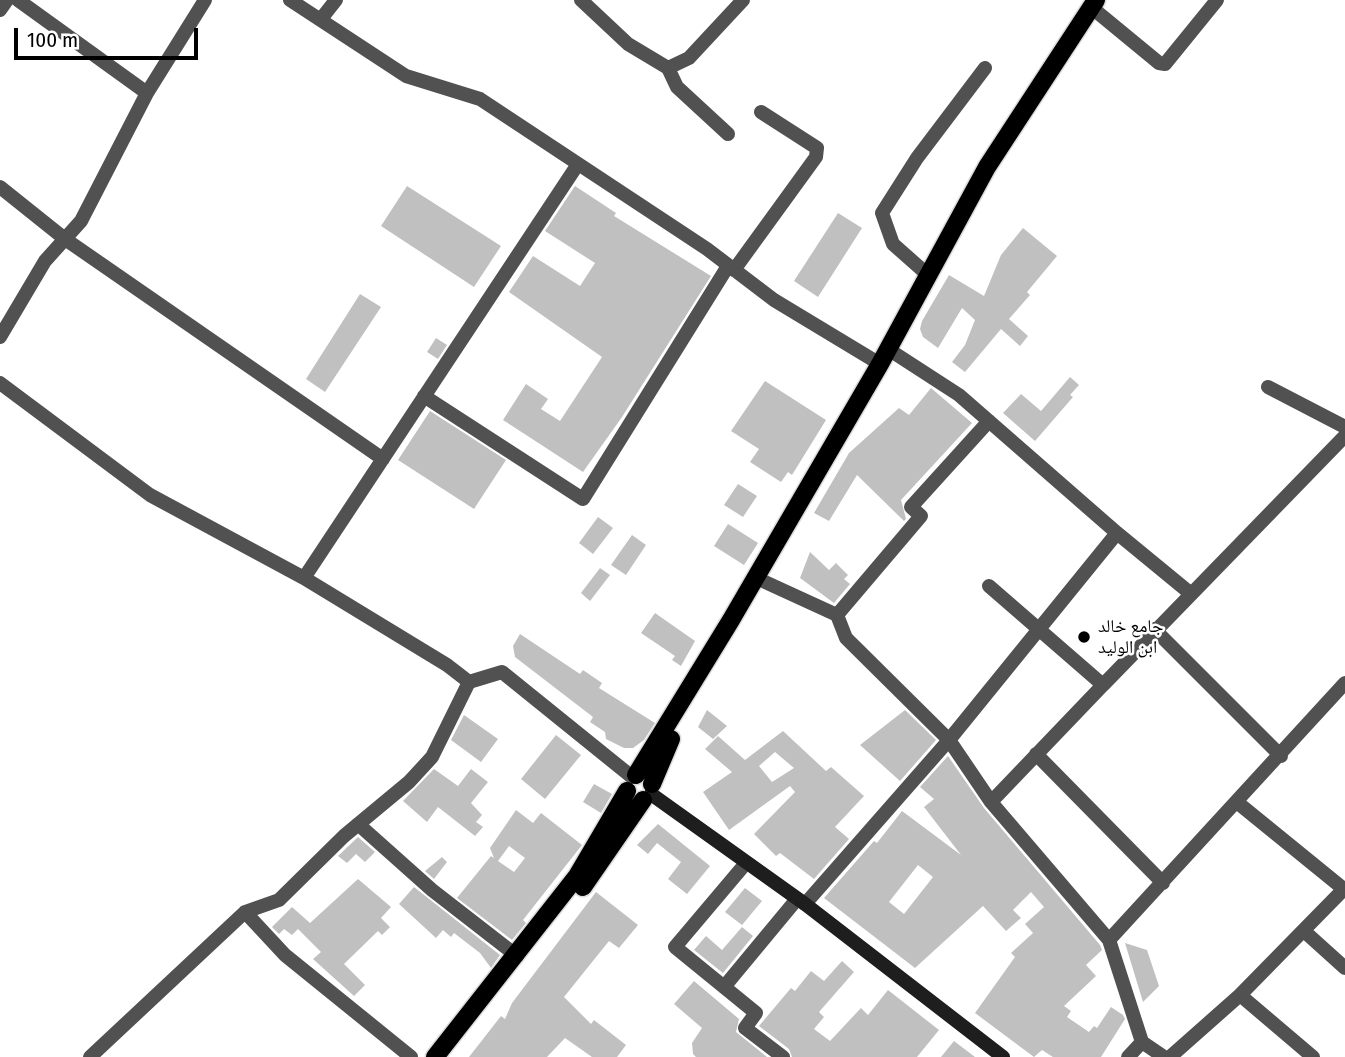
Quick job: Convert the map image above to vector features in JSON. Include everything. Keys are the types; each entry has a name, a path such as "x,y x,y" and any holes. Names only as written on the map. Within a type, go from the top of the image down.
{"main road":[{"path":"449,1057 598,857 884,356 987,167 1093,4"},
{"path":"640,787 765,582 858,419 884,356"},
{"path":"435,1057 598,857"}],"street":[{"path":"0,10 7,0"},
{"path":"18,0 147,93"},
{"path":"0,337 45,261 81,221 147,93 205,0"},
{"path":"290,0 407,76 480,99 731,268 774,300 959,395 1190,593"},
{"path":"321,19 336,0"},
{"path":"581,0 628,44 668,68 677,87 728,134"},
{"path":"668,68 689,58 743,0"},
{"path":"1093,4 1159,62 1165,64 1217,0"},
{"path":"928,275 893,244 882,213 917,158 985,68"},
{"path":"425,396 583,499 731,268 816,157 817,148 761,112"},
{"path":"304,578 578,164"},
{"path":"0,187 65,239 383,459"},
{"path":"0,383 150,495 304,578 447,665 469,682"},
{"path":"1268,387 1345,427"},
{"path":"838,615 921,516 911,507 989,421"},
{"path":"991,802 1154,629 1345,436"},
{"path":"724,987 949,740 1117,533"},
{"path":"765,582 838,615 846,638 949,740 991,802 1109,940 1142,1042 1164,1057"},
{"path":"989,586 1103,685"},
{"path":"1154,629 1281,756"},
{"path":"90,1057 245,912 279,900 358,824 409,782 432,757 469,682 502,672 640,787 801,901 1003,1057"},
{"path":"1109,940 1238,803 1345,683"},
{"path":"1037,754 1163,883"},
{"path":"1170,1057 1240,995 1345,890 1238,803"},
{"path":"358,824 432,890 517,956"},
{"path":"746,863 675,947 756,1013 745,1028 783,1057"},
{"path":"245,912 285,955 411,1057"},
{"path":"1304,931 1345,968"},
{"path":"1240,995 1313,1057"},
{"path":"1128,1057 1142,1042"}],"building":[{"path":"407,186 501,246 474,287 381,226"},
{"path":"575,186 616,213 614,216 711,276 622,417 583,472 503,420 526,384 548,399 541,409 560,421 602,357 509,292 533,256 580,286 595,263 545,231"},
{"path":"838,213 862,228 818,297 794,281"},
{"path":"1023,228 1057,256 1027,292 1030,295 1009,319 1028,336 1020,346 1001,329 965,372 952,362 965,345 975,320 962,308 938,348 923,337 920,329 922,321 949,275 984,296 1001,255"},
{"path":"360,294 381,307 325,392 306,379"},
{"path":"436,338 447,345 438,359 427,352"},
{"path":"1070,377 1079,385 1070,395 1073,397 1035,441 1003,413 1021,394 1041,411"},
{"path":"765,381 826,420 792,475 788,472 781,482 750,462 759,449 731,431"},
{"path":"931,388 972,423 901,500 906,519 904,521 857,475 829,521 814,513 849,453 899,408 909,415"},
{"path":"430,411 506,460 474,509 398,460"},
{"path":"738,484 757,496 743,517 724,505"},
{"path":"598,517 613,528 593,554 579,543"},
{"path":"728,524 758,543 744,565 714,546"},
{"path":"632,535 646,545 626,575 611,565"},
{"path":"810,552 829,570 836,563 848,575 844,579 850,584 834,603 800,578"},
{"path":"600,568 610,575 590,601 581,593"},
{"path":"655,613 695,641 681,666 672,660 675,656 641,633"},
{"path":"520,634 580,674 583,670 602,683 599,688 655,723 644,740 633,748 624,748 606,739 605,732 590,722 593,717 515,657 513,646"},
{"path":"707,710 727,726 713,739 698,727"},
{"path":"905,710 936,740 900,781 860,745"},
{"path":"464,715 498,739 481,762 451,740"},
{"path":"783,731 826,771 831,767 864,796 835,827 849,839 814,879 780,853 776,856 754,834 795,792 790,786 729,830 703,792 732,772 705,749 718,736 745,760","holes":["775,752 794,768 772,782 759,766"]},
{"path":"556,735 581,755 545,799 521,779"},
{"path":"948,756 984,808 1100,945 1102,950 1086,965 1096,976 1064,1006 1071,1011 1067,1017 1089,1032 1094,1026 1097,1028 1111,1007 1123,1015 1125,1019 1101,1057 1053,1057 1042,1050 1034,1057 975,1013 1015,957 1011,953 1033,933 1025,924 1044,907 1031,892 1013,910 1021,918 1006,931 983,906 915,968 824,898 874,841 877,843 902,811 961,855 924,807 934,799 920,787","holes":["918,865 933,877 904,914 889,902"]},
{"path":"434,769 458,786 471,769 488,782 471,803 482,815 476,822 483,827 475,836 438,807 427,822 403,801"},
{"path":"594,784 612,794 601,813 583,802"},
{"path":"516,810 533,823 541,813 582,845 523,920 526,923 512,940 457,898 491,856 494,858 490,848","holes":["509,846 525,858 514,872 498,861"]},
{"path":"658,824 710,866 687,894 668,879 681,862 657,843 648,854 637,845"},
{"path":"358,837 375,852 365,862 356,854 347,863 338,856"},
{"path":"442,857 447,862 434,879 425,871"},
{"path":"358,879 391,907 381,918 390,927 382,935 378,931 344,964 365,985 354,996 313,959 321,952 298,929 292,935 284,929 279,934 272,927 292,907 310,923"},
{"path":"414,887 500,955 491,968 480,953 454,933 451,937 443,930 436,938 399,904"},
{"path":"745,888 762,901 742,925 725,912"},
{"path":"596,892 638,925 619,948 609,941 564,997 591,1024 594,1020 626,1045 617,1057 592,1057 565,1038 547,1057 469,1057 501,1016 505,1019 512,1003"},
{"path":"742,927 753,936 723,973 694,950 706,936 722,950"},
{"path":"1125,943 1147,950 1159,986 1143,1002"},
{"path":"842,961 854,972 819,1012 824,1017 814,1029 830,1041 861,1008 868,1015 888,990 939,1030 917,1057 792,1057 789,1049 759,1026 791,988 795,991 811,971 824,981"},
{"path":"694,981 739,1019 736,1032 767,1057 696,1057 693,1054 692,1043 702,1028 674,1004"},
{"path":"954,1041 975,1057 941,1057"}],"place":[{"name":"جامع خالد ابن الوليد","path":"1084,637"}]}
